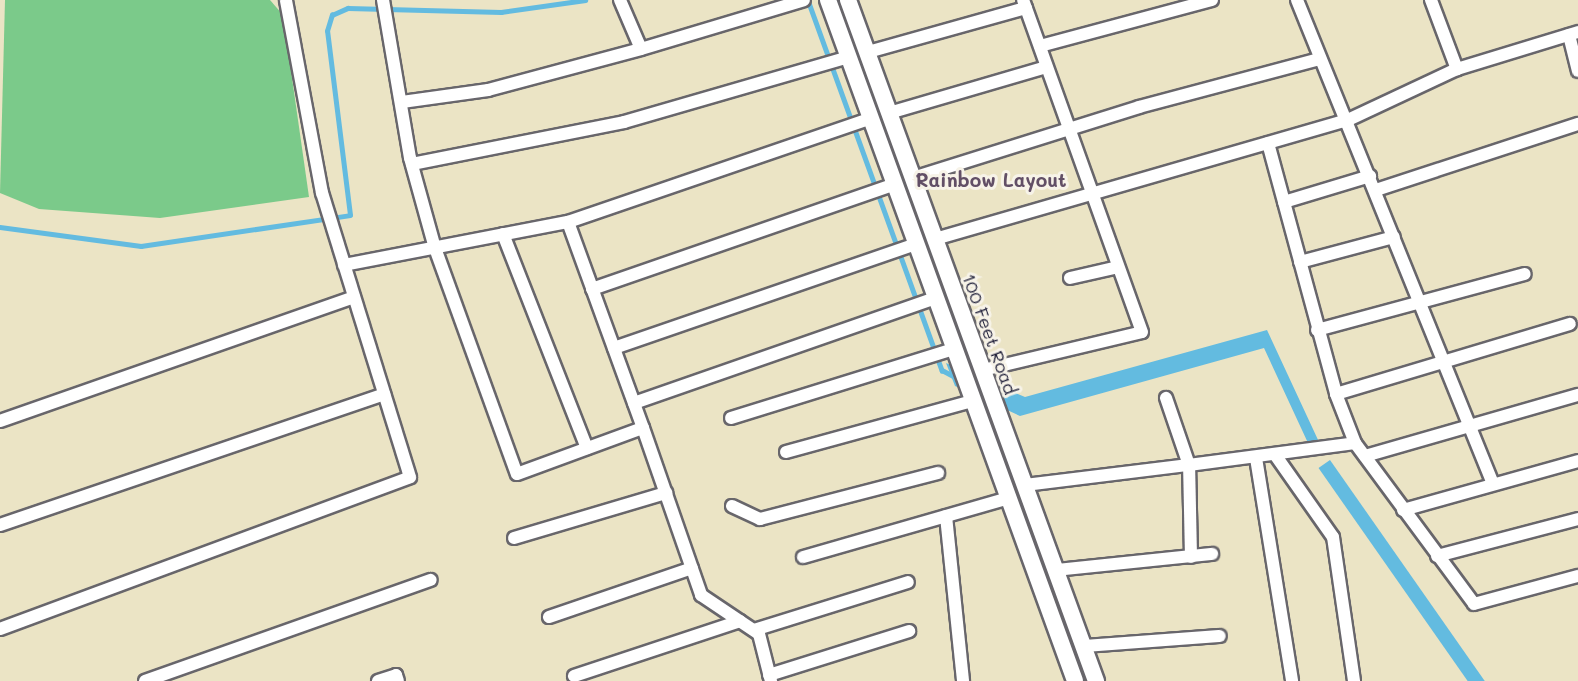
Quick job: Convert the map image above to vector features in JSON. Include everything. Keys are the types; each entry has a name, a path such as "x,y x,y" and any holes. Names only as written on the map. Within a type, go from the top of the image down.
{"main road":[{"path":"828,0 1075,681"},
{"name":"100 Feet Road","path":"849,0 1096,681"}],"street":[{"path":"0,629 410,477 322,193 286,0"},
{"path":"389,0 384,0 412,164 435,248 517,474 643,428"},
{"path":"620,0 641,49"},
{"path":"401,102 488,90 641,49 803,0"},
{"path":"1040,46 1212,0"},
{"path":"1297,0 1493,484"},
{"path":"1432,0 1457,69"},
{"path":"867,52 1024,4 1040,46 1142,332 983,370"},
{"path":"935,239 1093,196 1344,120 1457,69 1573,34 1578,71"},
{"path":"412,164 598,128 849,57"},
{"path":"913,178 1068,130 1320,59"},
{"path":"890,113 1046,67"},
{"path":"344,265 568,222 871,118"},
{"path":"1376,190 1578,124"},
{"path":"1268,143 1317,330 1336,394 1355,443 1475,604 1578,576"},
{"path":"1284,202 1370,176"},
{"path":"592,289 895,184"},
{"path":"568,222 701,595 754,630 770,678 909,631"},
{"path":"503,234 587,448"},
{"path":"1300,262 1394,237"},
{"path":"614,348 916,244"},
{"path":"1070,278 1118,267"},
{"path":"1317,330 1525,274"},
{"path":"0,421 354,297"},
{"path":"634,403 936,298"},
{"path":"1336,394 1570,324"},
{"path":"731,418 954,349"},
{"path":"0,525 384,394"},
{"path":"1365,456 1467,424 1578,395"},
{"path":"1166,398 1189,465 1191,557"},
{"path":"786,452 973,401"},
{"path":"1025,485 1276,456 1355,443"},
{"path":"1276,456 1333,537 1354,681"},
{"path":"1256,458 1292,681"},
{"path":"1403,510 1578,461"},
{"path":"732,506 760,519 938,472"},
{"path":"514,538 666,493"},
{"path":"803,557 1009,498"},
{"path":"946,516 964,681"},
{"path":"1437,556 1578,519"},
{"path":"1056,570 1212,554"},
{"path":"549,617 692,568"},
{"path":"145,681 431,580"},
{"path":"754,630 908,582"},
{"path":"574,676 740,621"},
{"path":"1084,646 1220,636"},
{"path":"378,681 396,675 398,681"}],"green space":[{"path":"5,0 270,0 283,15 309,197 160,218 39,209 0,193"}],"water":[{"path":"1267,330 1319,442 1308,443 1264,348 1020,416 955,386 946,363 1025,397"},
{"path":"1330,460 1485,681 1468,681 1319,468"}],"waterway":[{"path":"0,227 141,246 350,215 327,31 332,15 348,8 501,12 585,0"},
{"path":"808,0 942,370 955,377"}],"district":[{"name":"Rainbow Layout","path":"991,180"}]}
